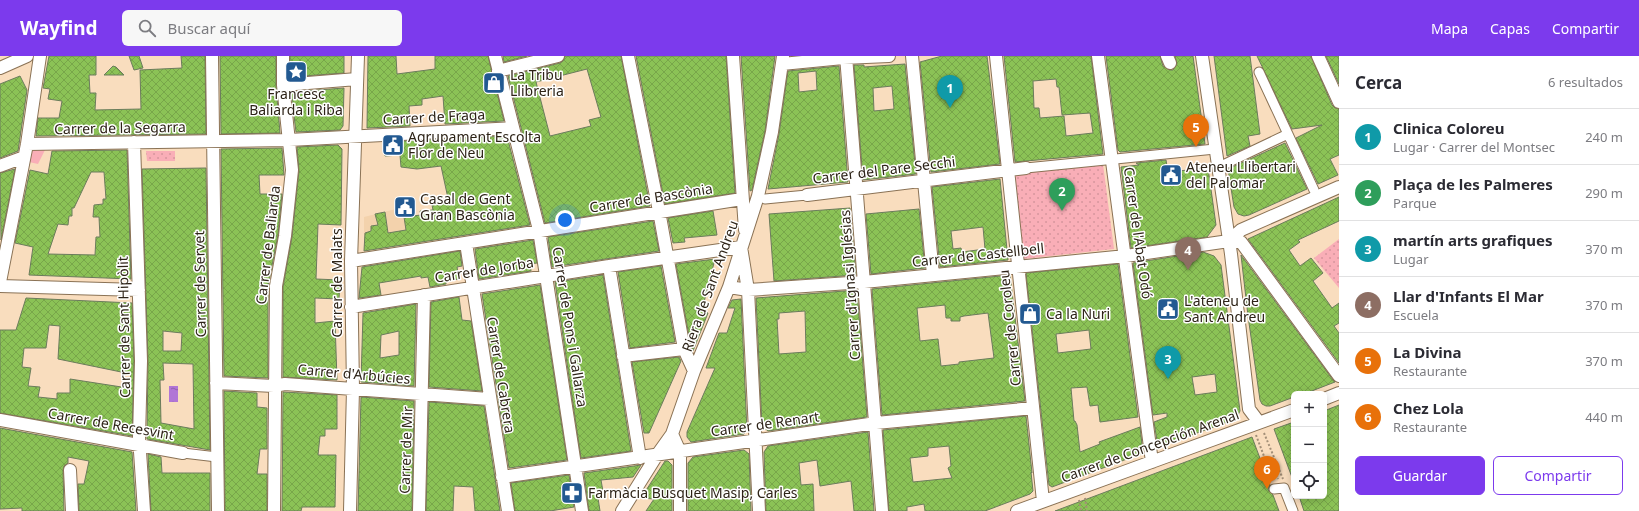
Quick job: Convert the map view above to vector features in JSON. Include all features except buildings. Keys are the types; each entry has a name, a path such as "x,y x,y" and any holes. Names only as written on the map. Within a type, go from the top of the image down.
{"street":[{"path":"0,68 26,56"},
{"path":"0,282 27,144 40,56"},
{"name":"Carrer de Servet","path":"212,56 218,511"},
{"name":"Carrer de Baliarda","path":"274,511 276,286 285,236 292,170 283,85 282,56"},
{"name":"Carrer de Malats","path":"350,511 353,389 351,260 358,56"},
{"name":"Carrer de Pons i Gallarza","path":"495,56 539,230 582,511"},
{"path":"498,71 558,56"},
{"path":"628,56 684,349 694,371"},
{"path":"733,56 745,235"},
{"path":"782,60 889,56"},
{"path":"912,56 933,274"},
{"name":"Carrer de Coroleu","path":"996,56 1043,502"},
{"name":"Carrer de l'Abat Odó","path":"1098,56 1126,256 1152,462"},
{"path":"1202,56 1229,241 1249,409 1256,426"},
{"path":"1318,56 1339,102"},
{"name":"Carrer d'Ignasi Iglésias","path":"846,57 858,189 882,511"},
{"name":"Riera de Sant Andreu","path":"622,511 672,434 694,371 729,287 757,200 772,132 782,60"},
{"path":"1259,72 1314,190"},
{"path":"283,85 357,78"},
{"name":"Carrer de Fraga","path":"289,140 513,128"},
{"path":"1225,164 1288,134"},
{"name":"Carrer de la Segarra","path":"27,144 213,139 289,140"},
{"name":"Carrer de Sant Hipòlit","path":"134,142 141,361 139,444 144,511"},
{"path":"1026,168 1215,149"},
{"path":"0,166 24,157"},
{"name":"Carrer del Pare Secchi","path":"765,200 1026,168"},
{"path":"1229,241 1241,230 1339,187"},
{"name":"Carrer de Bascònia","path":"351,260 742,199"},
{"path":"1229,241 1241,242 1339,376"},
{"name":"Carrer de Castellbell","path":"729,287 748,290 864,282 1126,256 1229,241"},
{"name":"Carrer de Cabrera","path":"466,243 489,399 508,511"},
{"path":"741,247 748,290 759,511"},
{"name":"Carrer de Jorba","path":"351,307 609,266 741,247"},
{"path":"609,266 640,458"},
{"path":"0,286 139,290"},
{"name":"Carrer de Mir","path":"419,511 424,295"},
{"path":"623,356 684,349"},
{"name":"Carrer d'Arbúcies","path":"216,383 274,386 285,384 489,399"},
{"path":"1327,398 1339,393"},
{"name":"Carrer de Renart","path":"502,477 876,423 1033,408"},
{"name":"Carrer de Concepción Arenal","path":"1017,511 1256,426 1291,411"},
{"name":"Carrer de Recesvint","path":"0,420 183,453 217,457"},
{"path":"672,434 680,452 680,511"},
{"path":"70,470 72,511"},
{"path":"1277,487 1284,488 1293,511"}],"path":[{"path":"1256,426 1273,455 1284,481"},
{"path":"1256,426 1277,487"},
{"path":"1273,455 1277,487"},
{"path":"1084,495 1087,511"},
{"path":"1078,497 1081,511"}],"shaded area":[{"path":"32,148 46,148 38,164 29,162"},
{"path":"146,151 175,151 175,161 147,161"},
{"path":"1103,164 1114,249 1023,259 1010,173"},
{"path":"396,209 397,212 403,211 409,244 364,251 364,217"},
{"path":"1339,239 1339,288 1314,258"}],"water":[{"path":"169,386 178,386 178,402 169,402"}],"place":[{"name":"Francesc Baliarda i Riba","path":"296,72"},
{"name":"La Tribu Llibreria","path":"494,83"},
{"name":"Clinica Coloreu","path":"950,108"},
{"name":"Agrupament Escolta Flor de Neu","path":"393,145"},
{"name":"La Divina","path":"1196,147"},
{"name":"Ateneu Llibertari del Palomar","path":"1171,175"},
{"name":"Casal de Gent Gran Bascònia","path":"405,207"},
{"name":"Plaça de les Palmeres","path":"1062,211"},
{"name":"Llar d'Infants El Mar","path":"1188,270"},
{"name":"L'ateneu de Sant Andreu","path":"1168,309"},
{"name":"Ca la Nuri","path":"1030,314"},
{"name":"martín arts grafiques","path":"1168,379"},
{"name":"Chez Lola","path":"1267,489"},
{"name":"Farmàcia Busquet Masip, Carles","path":"572,493"}]}
